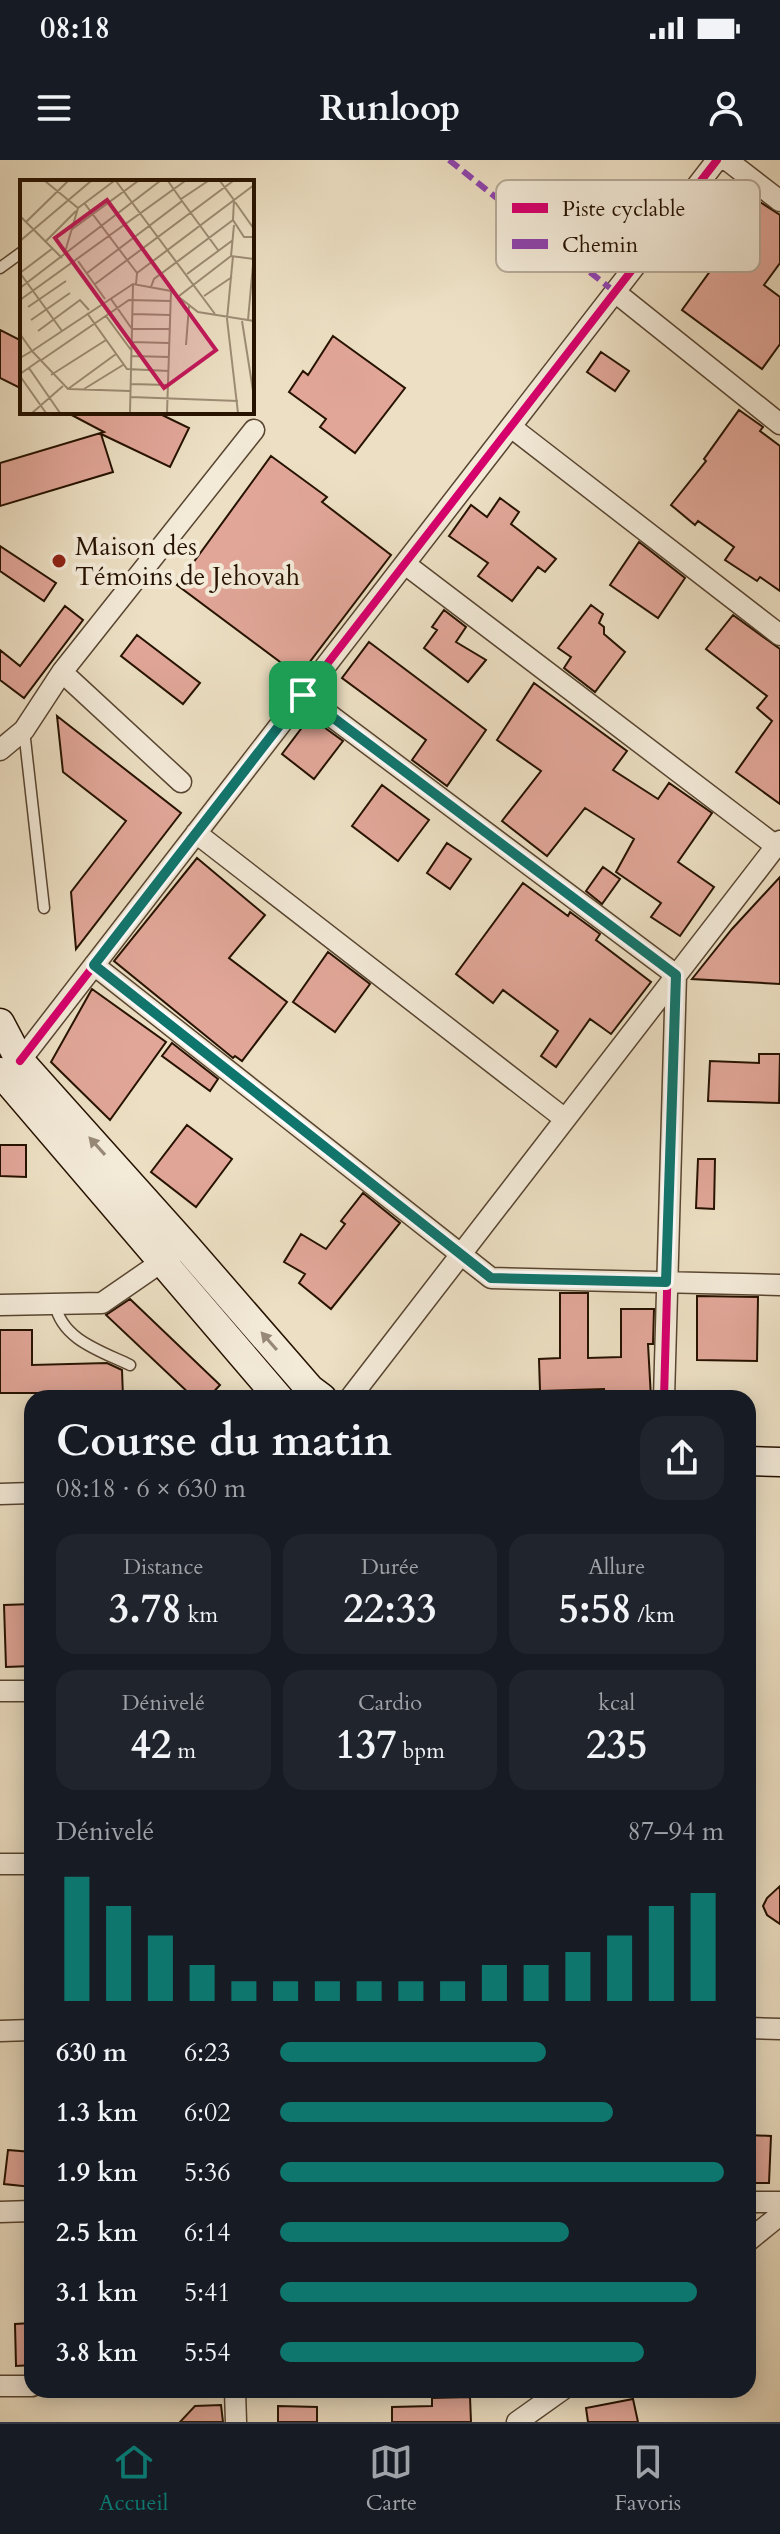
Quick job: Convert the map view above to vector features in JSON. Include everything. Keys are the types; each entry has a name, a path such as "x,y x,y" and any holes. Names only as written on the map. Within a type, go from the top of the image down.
{"main road":[{"path":"0,1023 10,1066 162,1261 272,1390"},
{"path":"10,1066 185,1245 308,1390"},
{"path":"756,1442 780,1443"},
{"path":"756,1461 780,1462"}],"street":[{"path":"702,180 717,160"},
{"path":"727,160 753,180"},
{"path":"760,186 780,201"},
{"path":"10,1066 94,965 630,272"},
{"path":"615,292 780,424"},
{"path":"511,427 780,635"},
{"path":"0,750 24,730 62,672 254,430"},
{"path":"356,1390 778,844 405,564"},
{"path":"62,672 181,782"},
{"path":"303,695 676,975"},
{"path":"196,833 565,1119"},
{"path":"94,965 491,1278 780,1285"},
{"path":"664,1390 676,975"},
{"path":"0,1305 102,1303 185,1245"},
{"path":"0,1494 24,1493"},
{"path":"0,1691 24,1691"},
{"path":"0,1864 24,1864"},
{"path":"756,2028 780,2029"},
{"path":"0,2031 24,2030"},
{"path":"756,2202 780,2202"},
{"path":"0,2212 24,2211"},
{"path":"756,2234 780,2215"},
{"path":"0,2386 24,2386"},
{"path":"235,2398 236,2422"},
{"path":"517,2422 551,2398"}],"lane":[{"path":"0,268 20,253"},
{"path":"24,730 44,908"},
{"path":"55,1304 57,1314 70,1333 87,1345 130,1365"}],"building":[{"path":"760,202 780,215 780,263 764,285 780,297 780,344 762,369 682,310 710,272 760,272"},
{"path":"0,330 20,340 20,388 0,378"},
{"path":"333,336 405,388 355,453 320,427 326,419 289,392 303,371 308,375"},
{"path":"601,352 629,371 615,391 587,372"},
{"path":"739,410 763,427 760,431 780,446 780,591 760,577 757,581 725,560 734,547 698,521 695,525 671,505 706,461 704,459"},
{"path":"70,414 160,414 189,428 170,467 101,434 113,472 0,506 0,463 104,432"},
{"path":"271,456 327,497 322,502 391,555 299,676 177,585"},
{"path":"500,498 519,512 511,524 556,559 545,572 538,567 512,601 478,576 488,563 449,536 471,505 487,517"},
{"path":"639,542 685,578 658,618 610,585"},
{"path":"0,546 56,583 44,601 0,571"},
{"path":"591,605 603,614 599,623 604,627 604,634 625,652 595,692 564,668 571,657 558,648"},
{"path":"65,606 83,620 24,698 0,680 0,650 20,666"},
{"path":"444,610 466,627 456,642 486,660 468,682 424,648 437,630 432,627"},
{"path":"733,615 780,649 780,804 736,772 772,721 757,708 767,696 706,649"},
{"path":"137,635 200,683 183,704 121,656"},
{"path":"369,642 486,730 447,786 412,760 426,740 342,678"},
{"path":"534,683 627,751 613,770 658,799 669,783 712,813 678,862 714,887 680,936 651,917 661,903 616,872 634,839 585,808 547,856 502,821 541,771 497,740"},
{"path":"57,716 181,813 76,949 71,892 126,821 63,772"},
{"path":"310,717 343,741 314,779 282,754"},
{"path":"382,785 429,820 398,861 352,826"},
{"path":"447,843 471,859 450,889 427,873"},
{"path":"197,858 265,915 229,958 287,1002 242,1061 235,1056 233,1058 114,961"},
{"path":"603,867 620,879 602,904 586,891"},
{"path":"780,877 780,984 692,979 732,929"},
{"path":"523,883 568,916 570,912 600,934 596,940 651,982 611,1034 590,1019 556,1067 541,1056 558,1031 503,990 493,1003 456,974"},
{"path":"328,952 370,984 335,1032 293,1002"},
{"path":"92,989 166,1042 110,1120 51,1062"},
{"path":"172,1043 218,1079 210,1091 162,1056"},
{"path":"759,1054 780,1054 779,1103 708,1101 710,1061 759,1063"},
{"path":"187,1125 232,1159 196,1207 151,1172"},
{"path":"0,1145 26,1145 26,1177 0,1176"},
{"path":"698,1159 715,1159 714,1209 696,1208"},
{"path":"363,1193 400,1223 331,1309 299,1283 305,1274 284,1262 301,1234 326,1249 345,1224 341,1221"},
{"path":"560,1293 588,1293 588,1358 621,1357 621,1309 654,1309 653,1344 648,1344 651,1390 540,1390 539,1359 560,1358"},
{"path":"697,1296 758,1297 757,1361 697,1360"},
{"path":"130,1299 220,1385 215,1390 186,1390 106,1315"},
{"path":"0,1330 32,1330 32,1365 107,1363 122,1370 123,1390 24,1390 24,1393 0,1393"},
{"path":"24,1604 24,1666 6,1667 4,1605"},
{"path":"780,1886 780,1924 767,1915 763,1906"},
{"path":"756,2135 771,2136 769,2183 756,2183"},
{"path":"8,2150 24,2151 24,2186 4,2184"},
{"path":"24,2323 24,2366 16,2366 15,2324"},
{"path":"432,2398 470,2398 471,2422 392,2422 392,2407 432,2406"},
{"path":"633,2399 638,2422 588,2422 586,2408"},
{"path":"221,2405 223,2422 180,2422 195,2406"},
{"path":"278,2406 317,2407 317,2422 278,2422"}],"marked path":[{"path":"449,160 496,197"},
{"path":"590,272 615,292"}],"cycle path":[{"path":"702,180 717,160"},
{"path":"20,1061 630,272"},
{"path":"303,695 676,975 664,1390"}],"place":[{"name":"Maison des Témoins de Jehovah","path":"59,561"}],"route":[{"path":"303,695 676,975 666,1282 491,1278 94,965 303,695"}]}
